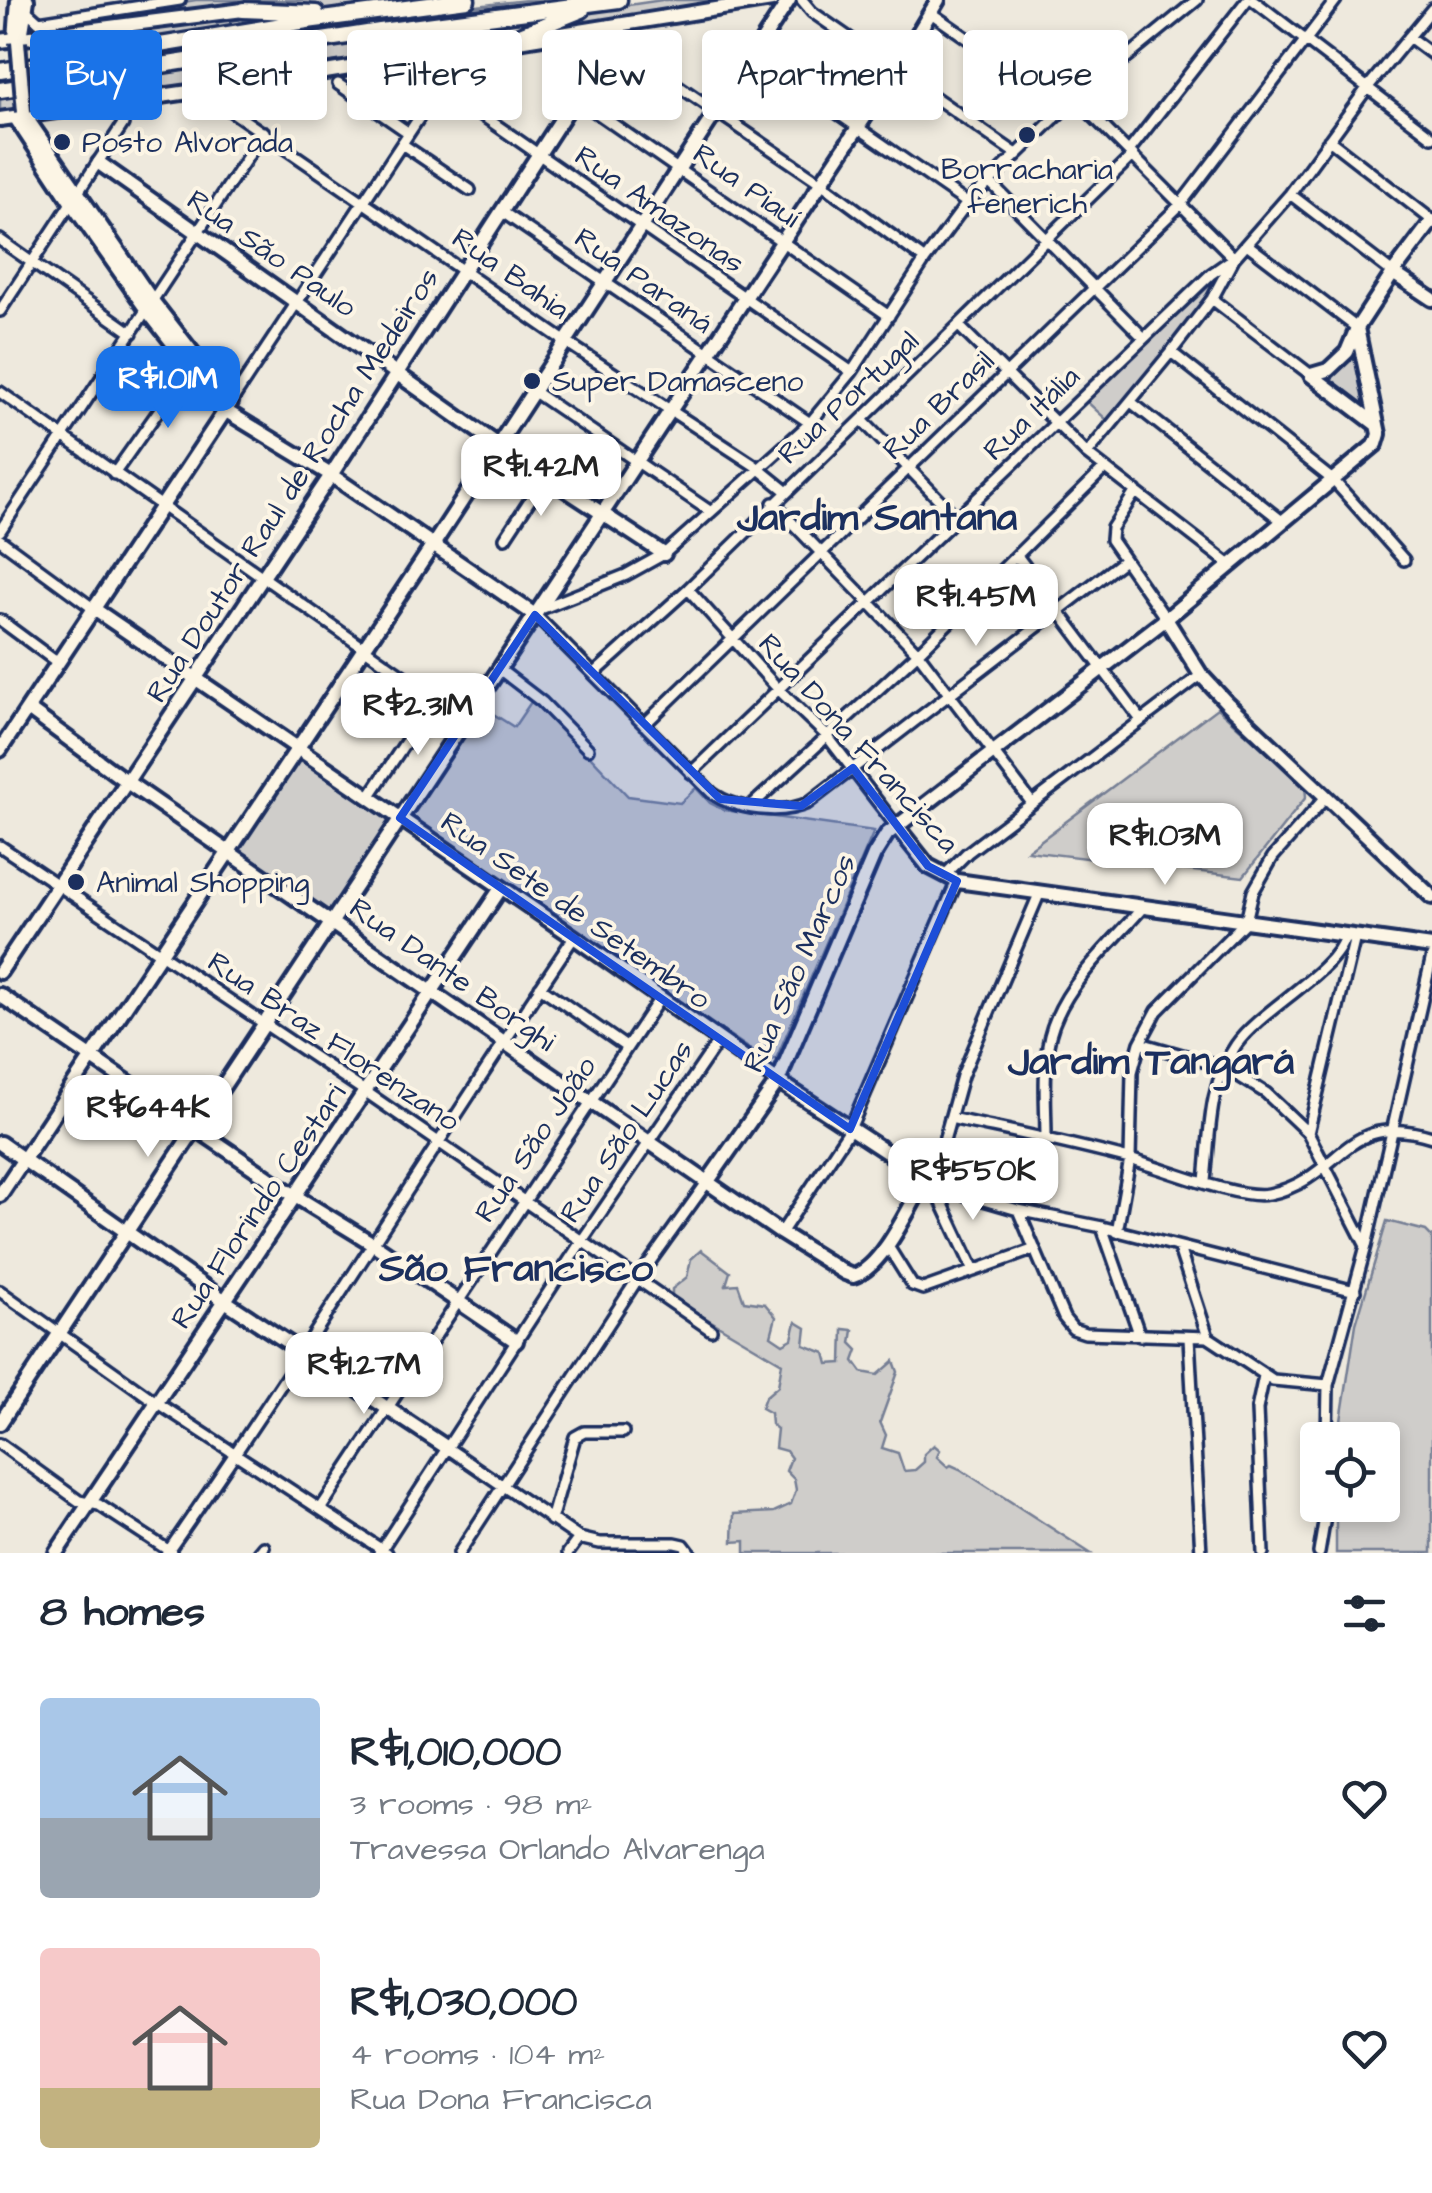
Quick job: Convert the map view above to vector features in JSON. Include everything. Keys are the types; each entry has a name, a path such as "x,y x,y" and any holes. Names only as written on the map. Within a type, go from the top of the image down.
{"main road":[{"path":"0,71 467,0"},
{"path":"0,90 347,36 619,0"},
{"path":"522,34 602,2"},
{"path":"243,10 342,16"}],"street":[{"path":"24,3 30,17 39,22 180,0"},
{"path":"522,41 772,0"},
{"path":"771,30 789,0"},
{"path":"802,0 838,30"},
{"path":"921,30 938,0"},
{"path":"1128,56 1197,0"},
{"path":"1250,0 1432,137"},
{"name":"Rua Portugal","path":"595,673 688,589 1046,241 1131,153 1250,0"},
{"name":"Rua Brasil","path":"644,725 1180,205 1336,0"},
{"path":"24,3 18,40 26,119 76,200 150,306 229,407 537,612 720,799 750,806 794,808 808,803 1123,562"},
{"name":"Rua Itália","path":"691,773 1144,338 1248,245 1432,9"},
{"path":"0,41 243,10"},
{"path":"931,14 963,36"},
{"name":"Rua Doutor Raul de Rocha Medeiros","path":"618,30 623,24"},
{"path":"1409,37 1432,54"},
{"path":"338,84 409,132"},
{"path":"0,118 26,119 182,94"},
{"path":"943,103 1015,153"},
{"name":"Rua Bahia","path":"246,120 566,342 759,468 786,491"},
{"path":"0,750 417,120"},
{"name":"Rua Amazonas","path":"489,120 852,372"},
{"name":"Rua Doutor Raul de Rocha Medeiros","path":"0,972 331,475 559,120"},
{"name":"Rua Piauí","path":"608,120 888,316"},
{"path":"0,1195 711,120"},
{"path":"728,120 925,260"},
{"path":"848,120 967,204"},
{"path":"0,1422 863,120"},
{"path":"537,612 626,576 664,554 810,423 852,372 925,260 967,204 1052,120"},
{"path":"1087,454 1212,299 1234,258 1097,120"},
{"path":"0,311 123,124"},
{"path":"0,532 264,132"},
{"path":"1310,375 1339,361 1393,272 1432,221 1329,140"},
{"path":"402,144 470,190"},
{"name":"Rua São Paulo","path":"99,162 498,445 664,554"},
{"path":"989,181 1144,338"},
{"path":"1290,194 1432,299"},
{"name":"Rua Paraná","path":"501,211 810,423"},
{"path":"0,240 132,333"},
{"path":"1248,245 1357,328 1377,425"},
{"path":"1212,299 1377,425"},
{"path":"959,326 1087,454 1229,564"},
{"path":"1171,352 1334,481 1404,560"},
{"path":"114,474 193,362"},
{"path":"532,391 711,512"},
{"path":"0,392 466,720"},
{"path":"1131,402 1282,521"},
{"path":"862,420 958,520"},
{"name":"Rua São Marcos","path":"459,1553 637,1280 778,1081 874,855 887,834 1166,619 1334,481 1376,444 1377,425"},
{"path":"750,806 918,653 1105,468"},
{"path":"505,538 546,478"},
{"path":"1136,491 1111,534 1123,562 1166,619 1201,675 1432,897"},
{"path":"774,503 918,653 1032,803"},
{"name":"Rua Sete de Setembro","path":"0,540 778,1081 934,1184"},
{"path":"1018,557 1141,720"},
{"name":"Rua Dona Francisca","path":"688,589 827,736 928,866 950,878 1432,947"},
{"path":"0,620 58,663"},
{"path":"499,669 542,702 588,749"},
{"path":"781,1233 850,1128 950,878 967,853 1201,675"},
{"path":"369,797 434,698"},
{"name":"Rua Dante Borghi","path":"28,709 126,782 781,1233 853,1276 864,1273 887,1246"},
{"path":"1118,1232 1130,1159 1132,1072 1140,1042 1157,1011 1246,920 1262,876 1326,797"},
{"name":"Rua Braz Florenzano","path":"0,846 438,1140 712,1330"},
{"name":"Rua Florindo Cestari","path":"56,1553 501,888"},
{"path":"1035,1249 931,1288 916,1287 908,1280 887,1246 934,1184 962,1076 1040,892"},
{"path":"1046,1139 1048,1043 1061,1008 1144,906"},
{"path":"0,1444 79,1501 99,1504 170,1552 305,1352 438,1140 574,937"},
{"path":"1205,1181 1213,1104 1224,1067 1263,1014 1328,963 1350,937"},
{"path":"1308,1133 1350,937"},
{"path":"1327,1422 1328,1385 1355,1292 1432,956"},
{"path":"540,987 626,1047"},
{"path":"0,995 516,1341"},
{"name":"Rua São João","path":"320,1508 660,998"},
{"name":"Rua São Lucas","path":"382,1552 580,1242 719,1040"},
{"path":"1140,1042 1224,1067 1266,1093 1308,1133 1366,1246"},
{"path":"950,1118 1130,1159 1257,1195 1289,1187 1325,1168 1356,1139 1392,1127 1432,1137"},
{"path":"0,1143 578,1538 600,1543 675,1542 690,1552"},
{"path":"934,1184 1018,1210 1102,1227 1355,1292"},
{"path":"934,1184 974,1271"},
{"path":"1018,1210 1064,1318 1078,1332 1208,1337"},
{"path":"1102,1227 1140,1336"},
{"path":"1179,1248 1208,1337 1264,1376 1280,1382 1328,1385"},
{"path":"0,1291 156,1402 238,1452 382,1552"},
{"path":"1189,1338 1201,1553"},
{"path":"1263,1553 1257,1409 1264,1376"},
{"path":"551,1520 575,1437 584,1432 623,1432"},
{"path":"1320,1553 1324,1522"},
{"path":"568,1553 578,1538"}],"highlighted area":[{"path":"535,615 720,799 801,806 853,768 928,866 957,881 850,1129 400,818"}],"shaded area":[{"path":"196,0 432,0 344,12 238,6 54,30 31,27"},
{"path":"526,0 586,0 384,30 347,30 347,35 327,38 327,30 290,30"},
{"path":"662,0 720,0 533,32 602,9"},
{"path":"207,17 270,19 182,30 182,34 162,38 162,30 124,30"},
{"path":"503,24 506,30 443,30"},
{"path":"347,42 347,60 327,63 327,46"},
{"path":"182,48 182,60 162,63 162,51"},
{"path":"182,68 182,85 162,88 162,72"},
{"path":"30,72 30,83 0,87 0,77"},
{"path":"30,92 30,108 0,113 0,97"},
{"path":"1219,277 1213,289 1109,422 1085,400"},
{"path":"1352,352 1357,353 1367,412 1326,380"},
{"path":"533,699 628,796 680,803 696,788 710,803 724,810 874,831 776,1059 766,1060 407,816 482,707 514,727"},
{"path":"1217,708 1305,786 1306,797 1243,877 1027,851"},
{"path":"300,758 389,821 330,912 238,849"},
{"path":"1387,1221 1426,1231 1432,1237 1432,1553 1336,1553 1336,1522 1400,1522 1400,1422 1341,1422 1356,1324"},
{"path":"701,1250 730,1272 726,1285 738,1284 744,1301 765,1304 776,1317 771,1336 783,1344 792,1339 796,1322 806,1328 804,1345 825,1353 828,1364 842,1363 843,1329 853,1330 851,1343 858,1350 854,1361 862,1372 878,1375 894,1361 898,1372 880,1422 886,1435 882,1448 898,1453 904,1471 915,1470 934,1445 940,1450 937,1457 948,1467 960,1469 1090,1553 745,1553 745,1541 733,1542 734,1514 774,1512 791,1504 796,1490 794,1479 786,1471 791,1458 786,1451 775,1448 777,1429 771,1424 770,1413 761,1408 765,1397 778,1386 782,1363 672,1298 672,1289 687,1277 691,1259"}],"place":[{"name":"Borracharia fenerich","path":"1027,135"},
{"name":"Posto Alvorada","path":"62,142"},
{"name":"Super Damasceno","path":"532,381"},
{"name":"Animal Shopping","path":"76,882"}],"district":[{"name":"Jardim Santana","path":"877,516"},
{"name":"Jardim Tangará","path":"1151,1060"},
{"name":"São Francisco","path":"516,1267"}]}
